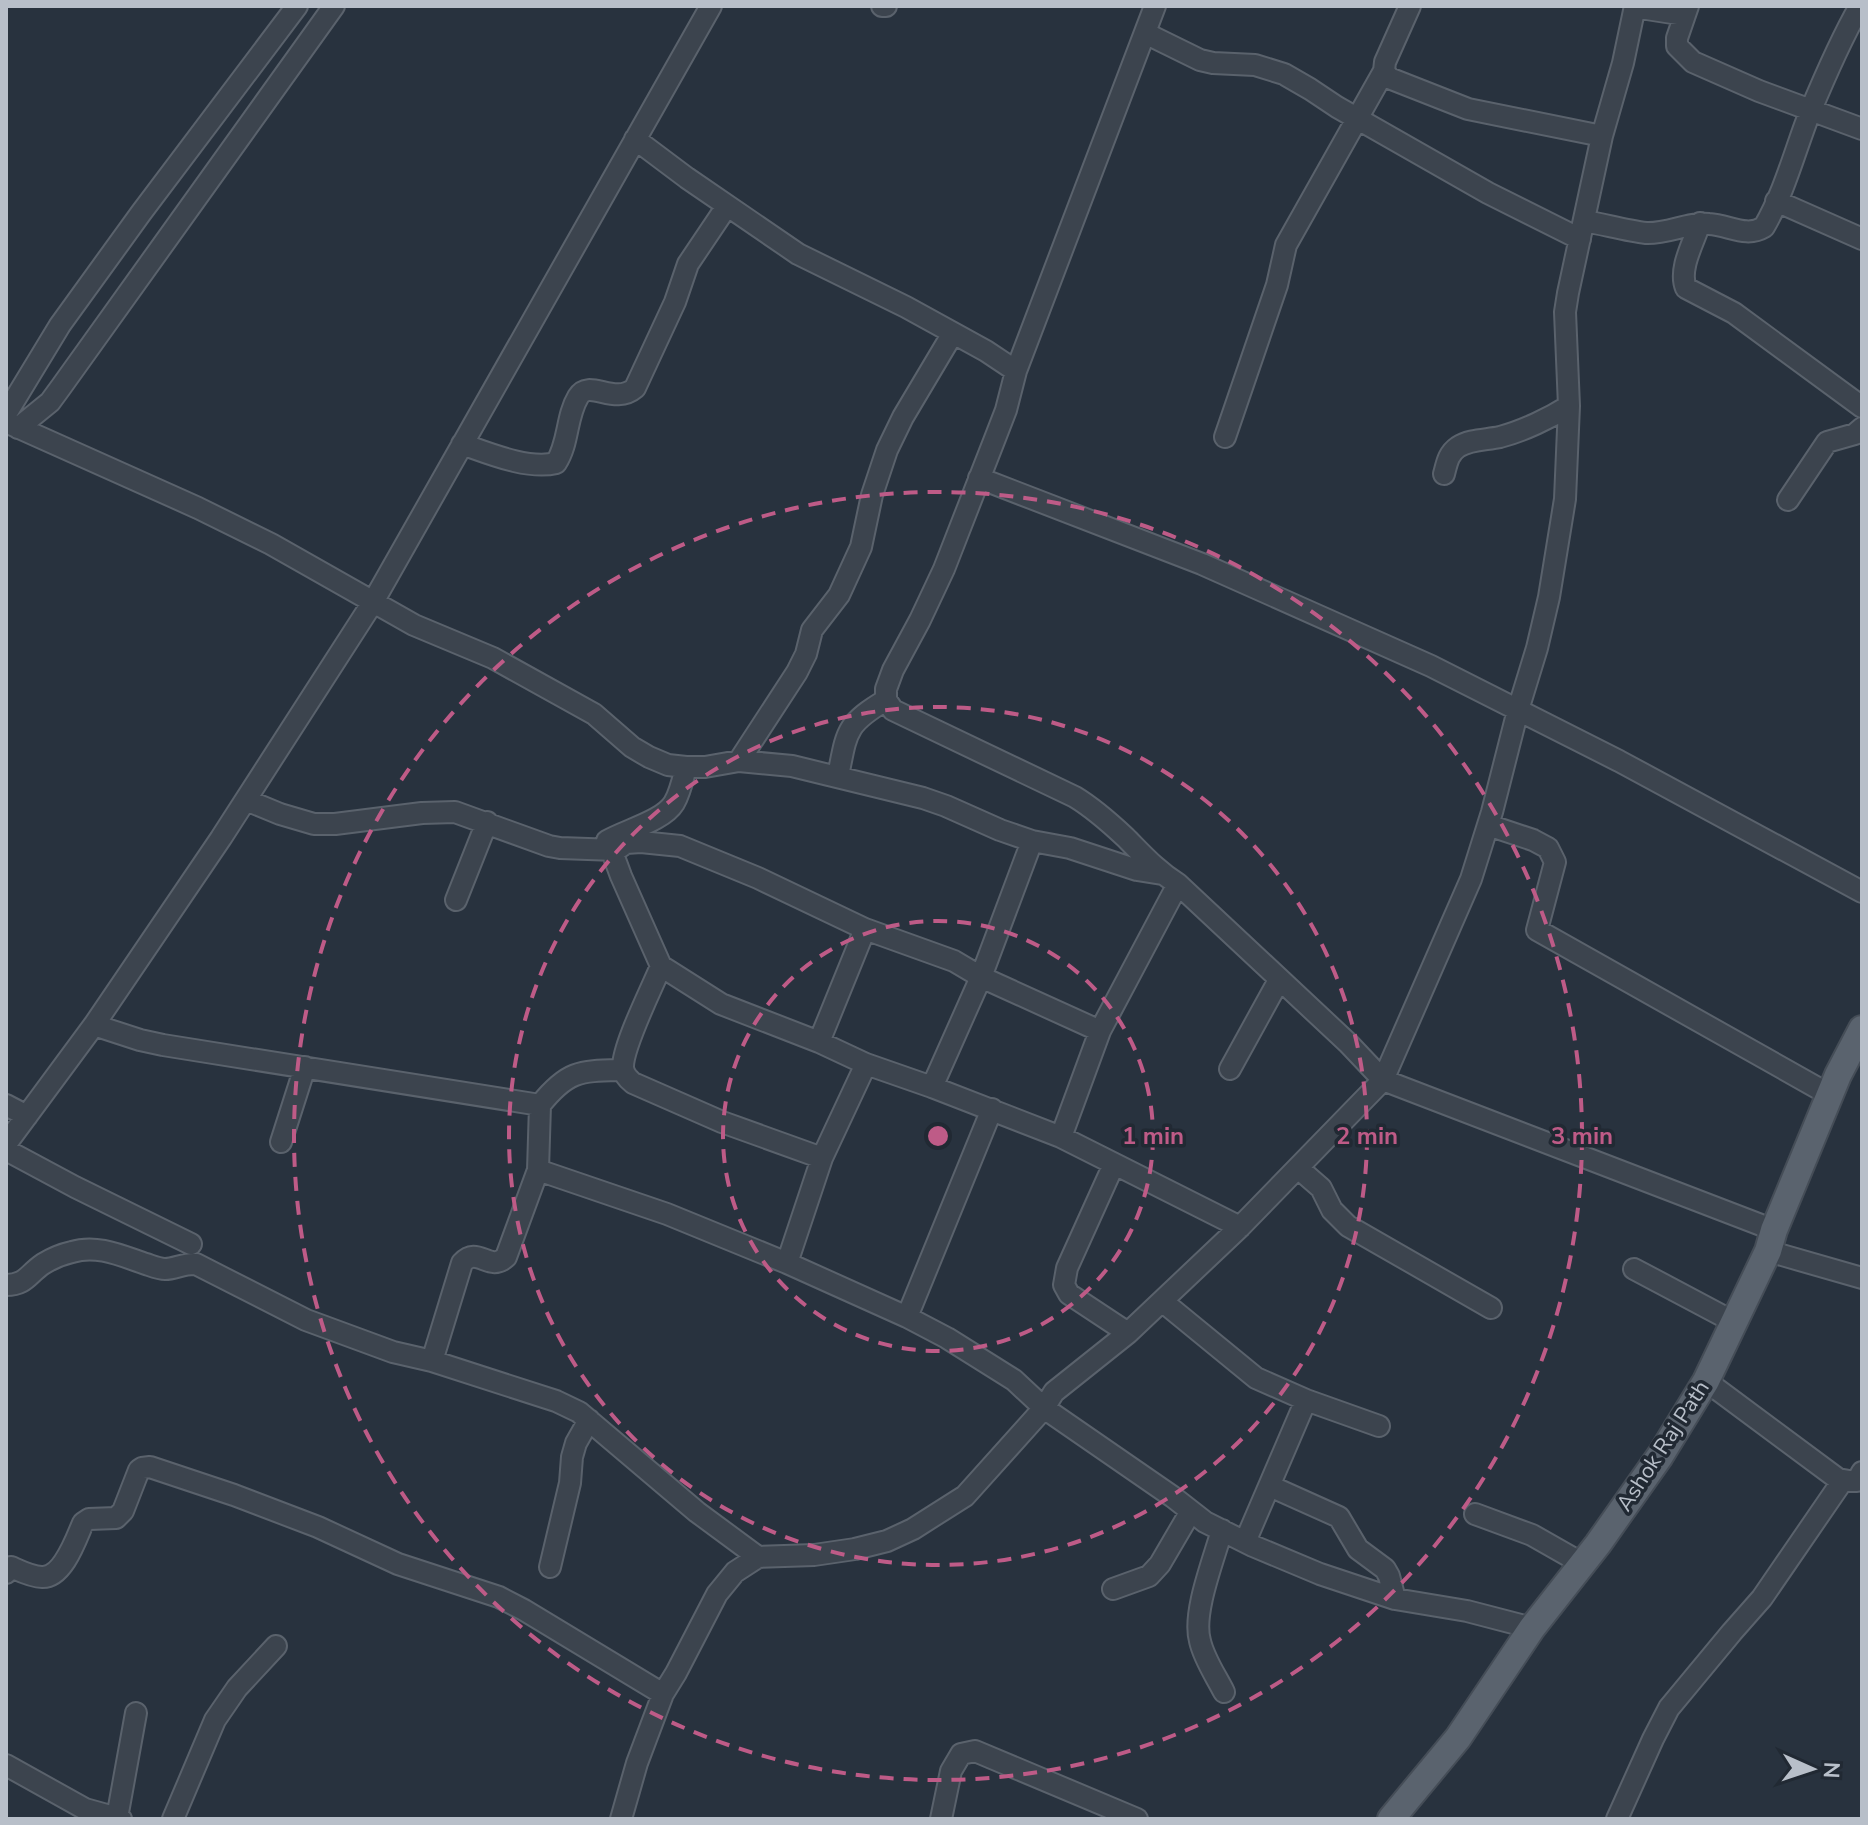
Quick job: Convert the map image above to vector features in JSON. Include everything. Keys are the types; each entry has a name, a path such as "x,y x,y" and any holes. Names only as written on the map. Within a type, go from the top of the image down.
{"main road":[{"name":"Ashok Raj Path","path":"1391,1819 1458,1738 1532,1628 1583,1564 1660,1456 1706,1381 1771,1240 1838,1075 1862,1029"}],"street":[{"path":"10,421 60,325 297,6"},
{"path":"10,421 50,402 334,6"},
{"path":"6,1144 94,1025 246,800 373,602 711,6"},
{"path":"1155,6 1016,371 1006,410 937,583 911,640 893,670 886,689 886,700 893,710 1075,797 1107,820 1348,1043 1383,1080 1859,1274"},
{"path":"1225,437 1277,285 1286,245 1384,71 1385,62 1410,6"},
{"path":"621,1819 637,1763 663,1694 717,1594 735,1572 758,1557 814,1555 887,1541 913,1529 965,1496 1044,1408 1054,1392 1128,1333 1162,1301 1240,1227 1383,1080 1464,897 1488,825 1549,597 1562,523 1568,464 1565,312 1602,136 1623,63 1634,6 1686,10 1677,46 1693,62 1759,91 1862,129"},
{"path":"1145,33 1200,60 1255,65 1284,74 1488,193 1582,230 1651,233 1700,223 1725,225 1748,233 1764,227 1811,111 1858,16"},
{"path":"1384,71 1389,78 1468,109 1602,136"},
{"path":"635,139 798,254 906,307 1016,371"},
{"path":"1776,201 1862,239"},
{"path":"462,444 517,461 548,465 556,463 574,406 582,392 589,389 620,395 635,388 675,302 688,264 727,206"},
{"path":"1700,223 1685,266 1683,280 1686,288 1734,313 1862,407"},
{"path":"739,761 797,672 806,654 812,630 839,595 861,547 872,495 887,450 953,333"},
{"path":"1444,474 1448,456 1458,447 1501,436 1553,416 1569,406"},
{"path":"10,421 259,538 429,632 493,658 594,714 632,747 668,765 705,767 739,761 792,766 838,776 923,798 1032,841 1070,848 1170,879"},
{"path":"1788,500 1827,442 1855,434 1862,428"},
{"path":"979,478 1202,564 1420,661 1606,754 1862,892"},
{"path":"838,776 850,729 858,719 886,700"},
{"path":"591,849 666,812 673,805 686,767"},
{"path":"246,800 314,824 455,812 549,846 616,850 626,843 641,842 680,846 758,878 865,929 954,961 981,977 1100,1031"},
{"path":"456,900 487,822"},
{"path":"1488,825 1548,848 1555,862 1537,930 1830,1095"},
{"path":"932,1087 981,977 1032,841"},
{"path":"616,850 614,857 621,876 661,966 721,1004 866,1064 1061,1137 1240,1227"},
{"path":"1061,1137 1100,1031 1170,879"},
{"path":"819,1042 865,929"},
{"path":"661,966 625,1051 623,1070 626,1078 722,1122 822,1158"},
{"path":"1230,1069 1279,980"},
{"path":"94,1025 163,1045 540,1105"},
{"path":"787,1263 822,1158 866,1064"},
{"path":"281,1142 305,1067"},
{"path":"432,1361 462,1263 467,1257 476,1256 491,1263 506,1257 538,1170 540,1105 553,1089 584,1071 623,1070"},
{"path":"6,1105 27,1116"},
{"path":"907,1317 992,1109"},
{"path":"6,1150 191,1244"},
{"path":"1114,1164 1067,1268 1064,1285 1069,1294 1128,1333"},
{"path":"1298,1168 1321,1188 1332,1210 1348,1226 1491,1308"},
{"path":"538,1170 667,1214 787,1263 947,1338 1014,1380 1044,1408 1205,1522 1245,1542 1320,1574 1395,1599 1467,1611 1532,1628"},
{"path":"6,1285 24,1282 45,1263 71,1252 92,1249 162,1269 196,1264 306,1320 393,1352 432,1361 556,1401 579,1412 697,1512 758,1557"},
{"path":"1634,1269 1734,1322"},
{"path":"1162,1301 1256,1378 1379,1426"},
{"path":"1706,1381 1838,1479 1856,1479"},
{"path":"1245,1542 1306,1400"},
{"path":"550,1567 570,1483 572,1457 589,1420"},
{"path":"8,1569 42,1577 53,1575 60,1569 83,1523 89,1519 116,1518 123,1511 139,1470 150,1467 304,1522 398,1564 499,1597 663,1694"},
{"path":"1617,1819 1669,1708 1762,1598 1856,1479"},
{"path":"1270,1486 1339,1517 1358,1549 1385,1569 1395,1599"},
{"path":"1113,1589 1149,1576 1160,1564 1191,1511"},
{"path":"1475,1514 1532,1535 1583,1564"},
{"path":"1222,1530 1198,1626 1203,1652 1224,1692"},
{"path":"173,1819 215,1720 237,1688 276,1646"},
{"path":"7,1770 85,1809 119,1818 136,1713"},
{"path":"941,1819 951,1771 961,1754 975,1751 1137,1819"}]}
